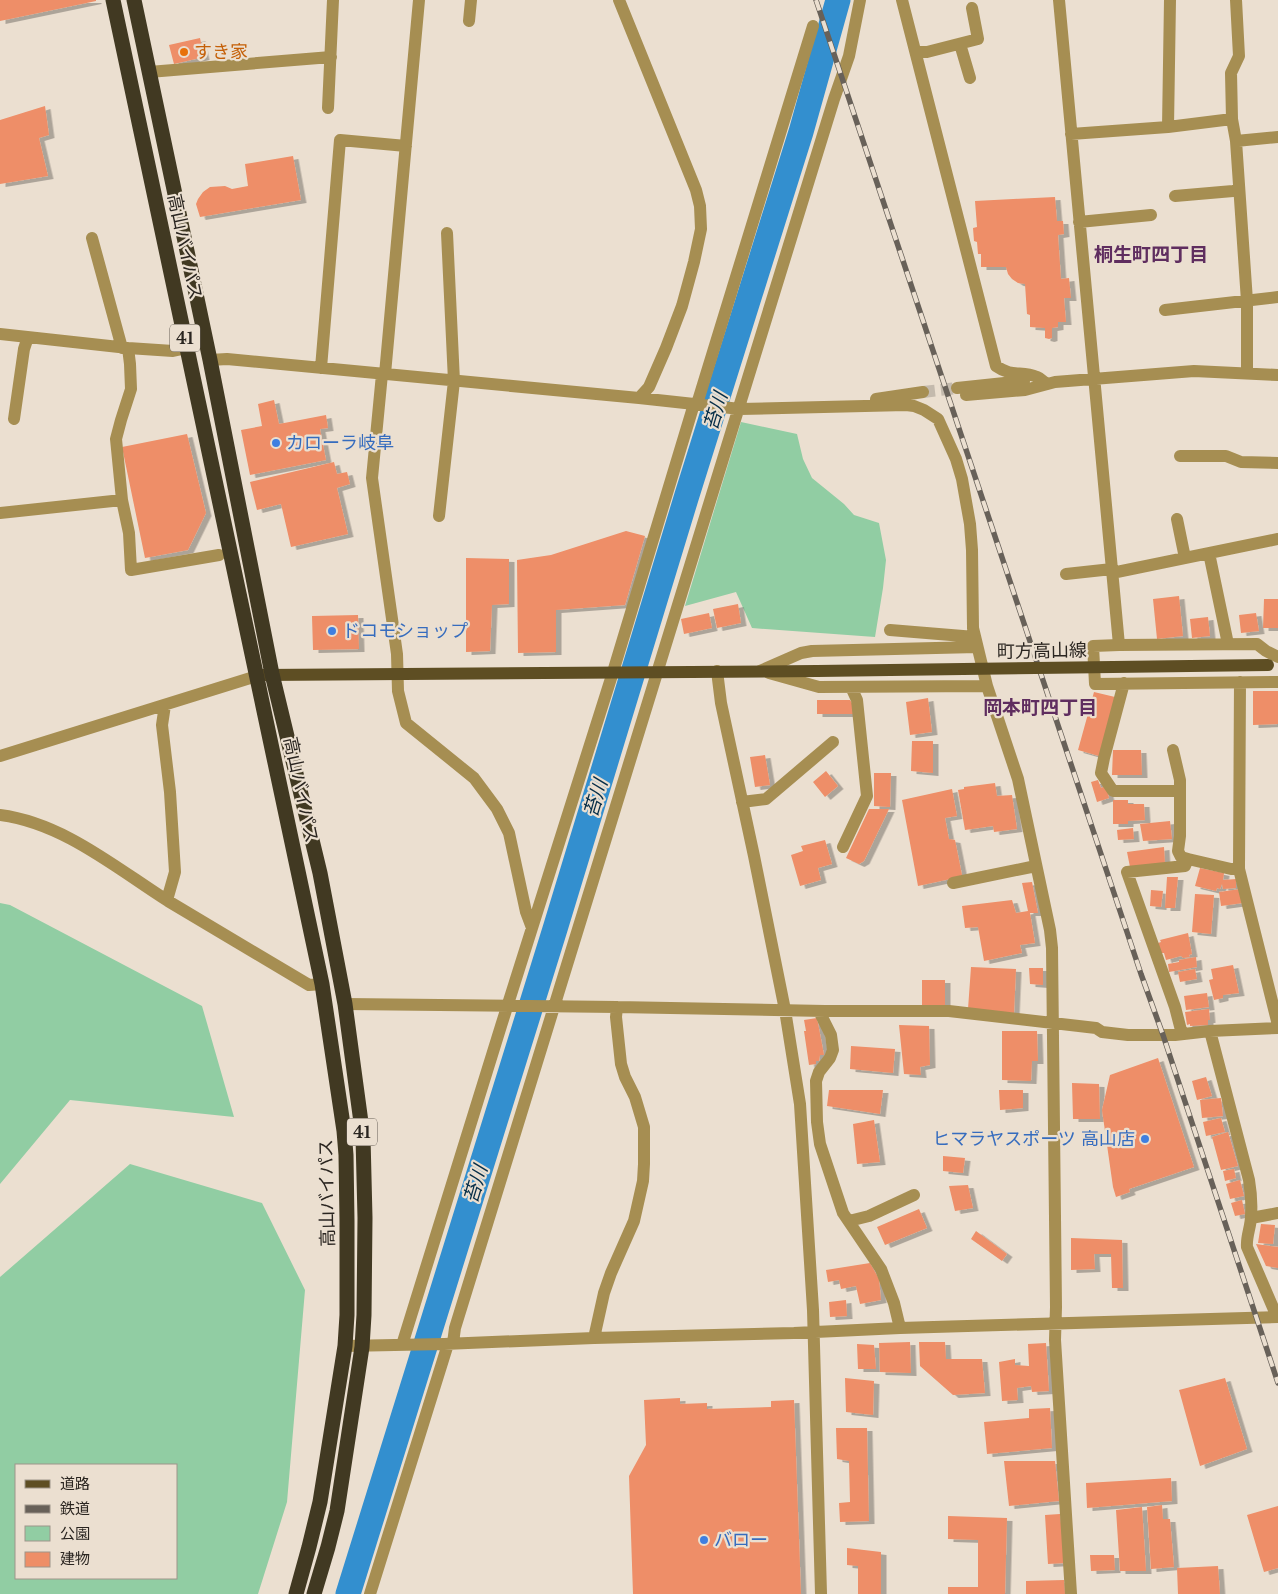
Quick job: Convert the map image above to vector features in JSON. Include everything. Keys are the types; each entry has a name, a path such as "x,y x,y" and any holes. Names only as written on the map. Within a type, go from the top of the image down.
{"highway":[{"name":"高山バイパス","path":"113,0 231,556 320,874 344,1004 363,1137 365,1218 362,1347 337,1511 314,1594"},
{"name":"高山バイパス","path":"134,0 210,360 265,675 322,984 346,1155 347,1315 345,1346 320,1502 296,1594"}],"main road":[{"name":"町方高山線","path":"656,672 1275,663"},
{"path":"265,675 656,672"}],"street":[{"path":"328,108 333,0"},
{"path":"419,0 372,478 397,654 398,690 406,723 474,778 497,809 509,833 526,912 532,928"},
{"path":"469,21 472,0"},
{"path":"619,0 696,190 701,218 699,240 682,306 649,387 639,398"},
{"path":"370,1594 448,1344 455,1328 551,1007 737,408 834,99 850,56 860,0"},
{"path":"902,0 996,366 1011,374 1030,375 1044,382"},
{"path":"1058,0 1119,645"},
{"path":"1168,127 1170,0"},
{"path":"1236,0 1239,56 1231,73 1232,119 1236,141 1247,301 1247,373"},
{"path":"916,52 928,52 978,39 972,8"},
{"path":"404,1345 510,1006 532,928 614,672 655,530 697,404 813,26"},
{"path":"960,44 970,78"},
{"path":"149,72 331,57"},
{"path":"1071,134 1168,127 1232,119"},
{"path":"1236,141 1278,138"},
{"path":"321,368 340,140 406,146"},
{"path":"1174,196 1239,190"},
{"path":"1079,222 1152,215"},
{"path":"439,516 454,381 447,233"},
{"path":"92,238 130,364 132,389 117,431 116,452 122,500 129,533 131,570 219,555"},
{"path":"1164,310 1278,297"},
{"path":"0,334 125,348 173,351 187,348"},
{"path":"14,419 24,349 28,337"},
{"path":"210,360 227,359 737,408 914,406 938,419 956,459 967,502 972,550 972,614 976,642 987,686 1018,779 1052,948 1055,1340 1071,1594"},
{"path":"961,392 1025,390 1044,382 1094,380 1194,371 1278,375"},
{"path":"846,406 923,392"},
{"path":"1180,456 1226,456 1241,462 1278,462"},
{"path":"0,513 122,500"},
{"path":"1177,519 1185,558"},
{"path":"1066,574 1112,571 1278,539"},
{"path":"1208,553 1228,644"},
{"path":"890,630 976,642"},
{"path":"760,671 801,653 812,651 976,642"},
{"path":"1275,663 1266,651 1256,644 1094,646 1095,684 1278,682"},
{"path":"717,671 720,703 785,1010 800,1104 813,1310 812,1332 821,1594"},
{"path":"760,671 818,687 987,686"},
{"path":"0,756 265,675"},
{"path":"344,1004 819,1011 949,1011 1096,1028 1102,1032 1128,1035 1176,1036 1210,1031 1278,1027 1240,869 1240,682"},
{"path":"1124,683 1101,773 1113,791 1180,791"},
{"path":"843,847 867,796 856,700 851,687"},
{"path":"165,704 162,725 170,792 175,872 167,900"},
{"path":"742,802 766,799 833,742"},
{"path":"1173,750 1180,780 1180,836 1178,851 1181,857 1231,869 1240,869"},
{"path":"0,815 46,828 79,844 167,900 309,984 322,984"},
{"path":"1182,1034 1127,872 1185,866 1188,858"},
{"path":"953,883 1036,866"},
{"path":"594,1338 604,1292 634,1222 644,1164 644,1127 635,1097 621,1064 616,1017 617,1007"},
{"path":"819,1011 831,1035 833,1050 830,1058 819,1072 816,1082 817,1122 820,1144 843,1213 881,1269 894,1303 900,1328"},
{"path":"345,1346 362,1347 1277,1317 1250,1256 1246,1241 1251,1218 1250,1180 1210,1031"},
{"path":"850,1222 869,1216 914,1195"},
{"path":"1251,1218 1278,1213"}],"green space":[{"path":"741,422 797,434 803,459 812,478 844,504 854,515 879,523 886,560 875,637 752,628 736,592 685,606"},
{"path":"0,903 10,905 202,1006 234,1117 70,1100 0,1184"},
{"path":"130,1164 262,1203 305,1290 287,1502 258,1594 0,1594 0,1277"}],"building":[{"path":"0,0 96,0 96,1 0,21"},
{"path":"200,38 204,57 174,64 169,45"},
{"path":"45,106 49,135 39,138 48,176 0,184 0,120"},
{"path":"293,156 301,200 200,217 196,204 203,192 210,187 225,186 232,189 248,186 245,164"},
{"path":"1055,197 1057,221 1063,221 1064,234 1058,235 1061,279 1069,278 1071,298 1064,298 1066,322 1058,322 1058,327 1052,328 1052,338 1049,339 1045,338 1045,328 1030,327 1025,284 1018,283 1012,279 1006,267 981,267 981,254 978,254 977,242 974,241 973,228 977,227 975,201"},
{"path":"274,400 279,424 326,415 328,428 320,429 326,460 250,475 241,430 262,426 258,404"},
{"path":"187,434 206,513 188,550 145,558 122,447"},
{"path":"334,462 337,474 347,472 350,484 337,488 348,534 291,547 281,504 257,510 250,482"},
{"path":"626,531 645,536 625,605 556,610 556,652 518,653 517,560 551,555"},
{"path":"466,558 509,559 509,604 492,605 490,651 466,652"},
{"path":"1179,596 1183,636 1157,639 1153,599"},
{"path":"1264,599 1278,599 1278,628 1263,628"},
{"path":"738,604 741,623 717,628 713,609"},
{"path":"709,613 712,628 684,634 681,619"},
{"path":"1256,613 1259,631 1241,633 1239,615"},
{"path":"358,615 359,649 313,650 312,616"},
{"path":"1208,617 1210,636 1192,638 1190,619"},
{"path":"1253,691 1278,691 1278,724 1253,725"},
{"path":"1094,692 1115,697 1099,756 1078,750"},
{"path":"928,698 932,732 910,735 906,702"},
{"path":"817,700 850,700 853,714 817,714"},
{"path":"912,741 933,741 933,773 911,771"},
{"path":"1113,750 1141,750 1142,775 1112,775"},
{"path":"765,755 770,785 755,787 750,757"},
{"path":"826,771 838,786 825,797 813,782"},
{"path":"874,773 891,773 890,807 874,806"},
{"path":"1098,780 1101,788 1106,786 1109,798 1097,802 1091,782"},
{"path":"995,783 997,796 1012,795 1017,829 994,832 993,826 965,830 958,790 964,789 964,787"},
{"path":"952,789 957,816 945,818 949,839 955,840 962,875 918,886 902,800"},
{"path":"1113,800 1128,800 1128,804 1144,804 1145,820 1128,821 1128,824 1113,824"},
{"path":"869,809 889,809 864,861 859,864 846,858"},
{"path":"1170,821 1172,839 1143,841 1140,824"},
{"path":"1133,828 1134,839 1118,840 1117,830"},
{"path":"825,840 832,864 818,868 821,880 800,886 791,855 803,851 801,846"},
{"path":"1164,847 1165,864 1130,867 1127,852"},
{"path":"1200,868 1224,873 1223,880 1236,879 1236,888 1223,889 1222,884 1220,889 1217,888 1216,891 1195,886"},
{"path":"1167,877 1178,877 1175,908 1165,908"},
{"path":"1032,882 1038,913 1030,913 1035,943 1020,945 1022,953 984,961 978,927 965,928 962,906 1012,900 1016,913 1028,911 1022,883"},
{"path":"1241,889 1243,903 1221,906 1219,892"},
{"path":"1151,890 1163,891 1161,907 1150,906"},
{"path":"1195,894 1214,895 1211,934 1192,932"},
{"path":"1188,933 1192,954 1189,955 1190,957 1183,958 1181,956 1166,960 1164,953 1161,953 1158,943 1161,942 1160,940"},
{"path":"1196,957 1197,967 1169,972 1168,964"},
{"path":"1233,965 1239,993 1223,995 1223,998 1214,1000 1209,980 1213,979 1211,969"},
{"path":"971,967 1016,969 1014,1013 968,1009"},
{"path":"1029,968 1043,968 1043,985 1030,984"},
{"path":"1195,969 1197,979 1180,982 1178,972"},
{"path":"922,980 945,980 945,1009 922,1010"},
{"path":"1207,993 1209,1007 1186,1010 1184,996"},
{"path":"1209,1009 1210,1020 1208,1020 1208,1025 1187,1025 1185,1012"},
{"path":"817,1018 824,1055 820,1055 819,1061 816,1061 816,1064 809,1065 804,1020"},
{"path":"899,1025 929,1026 930,1065 920,1067 921,1075 904,1074"},
{"path":"1002,1031 1037,1031 1038,1061 1032,1061 1031,1081 1002,1080"},
{"path":"851,1046 895,1049 893,1073 850,1069"},
{"name":"ヒマラヤスポーツ 高山店","path":"1158,1058 1194,1167 1129,1189 1130,1192 1116,1197 1102,1110 1110,1075"},
{"path":"1206,1077 1212,1096 1197,1100 1192,1081"},
{"path":"1072,1083 1099,1084 1100,1119 1073,1119"},
{"path":"829,1090 883,1090 880,1114 827,1106"},
{"path":"999,1090 1023,1090 1023,1108 1000,1110"},
{"path":"1221,1098 1223,1116 1202,1118 1200,1100"},
{"path":"1221,1118 1225,1132 1206,1136 1203,1122"},
{"path":"874,1120 880,1162 857,1164 853,1124"},
{"path":"1228,1132 1238,1166 1221,1170 1212,1137"},
{"path":"943,1156 965,1158 963,1173 943,1171"},
{"path":"1234,1169 1236,1178 1225,1181 1223,1171"},
{"path":"1240,1180 1244,1196 1230,1199 1226,1184"},
{"path":"968,1185 973,1208 955,1211 949,1186"},
{"path":"1242,1200 1245,1214 1235,1216 1231,1203"},
{"path":"919,1209 927,1228 885,1245 877,1227"},
{"path":"1261,1224 1275,1225 1273,1244 1258,1243"},
{"path":"976,1231 1007,1254 1002,1261 971,1239"},
{"path":"1071,1238 1122,1240 1123,1288 1112,1288 1111,1254 1094,1254 1095,1269 1071,1270"},
{"path":"1256,1244 1278,1247 1278,1268 1266,1266"},
{"path":"870,1263 879,1279 881,1300 860,1304 856,1286 841,1289 839,1280 828,1282 826,1270"},
{"path":"846,1300 847,1316 830,1317 829,1302"},
{"path":"910,1342 911,1373 880,1372 879,1343"},
{"path":"919,1342 945,1342 946,1359 982,1359 985,1393 953,1395 920,1366"},
{"path":"1046,1343 1049,1391 1032,1392 1031,1386 1017,1388 1018,1400 1002,1401 999,1362 1015,1359 1015,1365 1029,1366 1028,1344"},
{"path":"857,1344 874,1345 876,1369 858,1369"},
{"path":"845,1378 874,1381 873,1415 846,1412"},
{"path":"1225,1378 1247,1449 1200,1466 1179,1390"},
{"path":"680,1398 680,1404 707,1403 707,1409 771,1407 771,1401 794,1400 801,1594 633,1594 629,1476 646,1445 644,1400"},
{"path":"1050,1408 1052,1448 987,1454 984,1422 1029,1418 1029,1409"},
{"path":"836,1428 867,1428 869,1521 840,1522 839,1503 850,1502 849,1461 837,1459"},
{"path":"1004,1461 1055,1461 1059,1501 1009,1506"},
{"path":"1171,1478 1172,1501 1087,1508 1086,1483"},
{"path":"1162,1505 1163,1519 1170,1519 1174,1567 1151,1569 1147,1507"},
{"path":"1278,1506 1278,1568 1264,1572 1247,1515"},
{"path":"1142,1507 1146,1571 1120,1571 1116,1510"},
{"path":"1060,1514 1065,1563 1048,1564 1045,1515"},
{"path":"948,1516 1007,1518 1005,1594 948,1594 948,1587 978,1587 978,1540 948,1539"},
{"path":"847,1548 881,1552 881,1594 858,1594 858,1566 847,1565"},
{"path":"1090,1555 1114,1555 1115,1570 1091,1571"},
{"path":"1218,1566 1220,1594 1178,1594 1177,1568"},
{"path":"1064,1580 1065,1594 1026,1594 1026,1581"}],"waterway":[{"name":"苔川","path":"348,1594 801,132 838,0"}],"tunnel":[{"path":"923,392 957,388"}],"railway":[{"path":"816,0 1278,1383"}],"place":[{"name":"すき家","path":"184,52"},
{"name":"カローラ岐阜","path":"276,443"},
{"name":"ドコモショップ","path":"332,631"},
{"name":"ヒマラヤスポーツ 高山店","path":"1145,1139"},
{"name":"バロー","path":"704,1540"}],"district":[{"name":"桐生町四丁目","path":"1151,254"},
{"name":"岡本町四丁目","path":"1040,707"}]}
